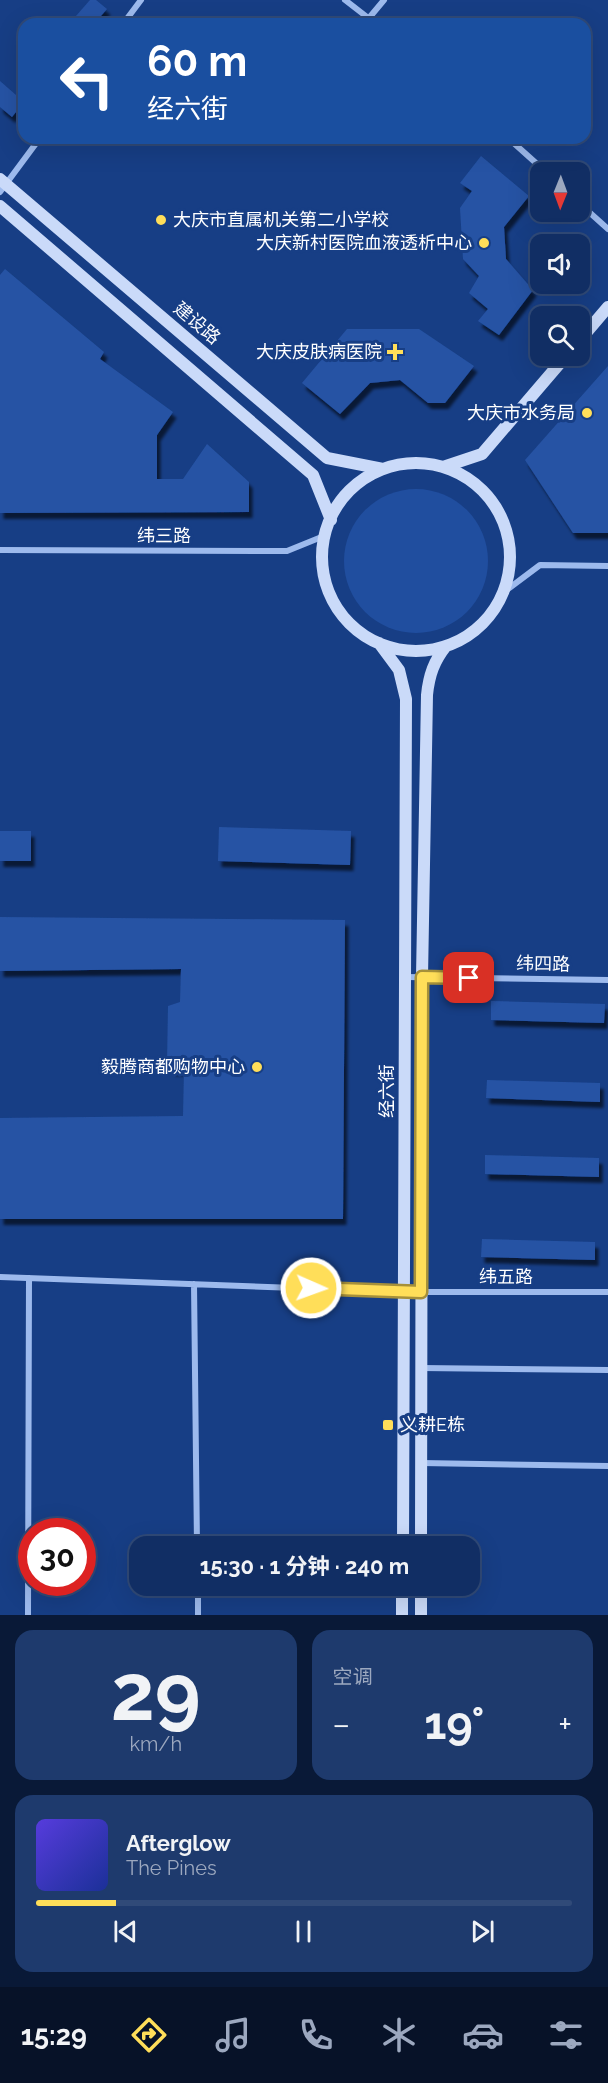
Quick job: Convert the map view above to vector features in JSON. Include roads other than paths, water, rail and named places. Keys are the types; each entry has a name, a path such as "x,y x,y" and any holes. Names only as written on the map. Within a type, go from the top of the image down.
{"main road":[{"name":"建设路","path":"2,185 327,458 382,469"},
{"path":"0,206 313,475 331,520"},
{"path":"590,328 608,307"},
{"path":"443,467 482,454 557,366"},
{"path":"413,463 443,467 471,480 493,502 507,531 511,562 504,592 488,619 464,639 434,650 403,651 373,641 348,622 330,597 322,567 324,536 336,508 356,484 382,469 413,463"},
{"name":"经六街","path":"379,644 399,669 406,699 403,1536"},
{"name":"经六街","path":"421,1536 422,977 427,695 433,666 446,646"},
{"path":"402,1596 402,1615"},
{"path":"421,1596 421,1615"}],"street":[{"path":"128,18 141,0"},
{"path":"345,0 369,18 384,0"},
{"path":"2,185 35,144"},
{"path":"515,144 535,162"},
{"path":"590,213 608,229"},
{"name":"纬三路","path":"0,550 287,551 324,536"},
{"path":"504,592 540,565 608,566"},
{"name":"纬四路","path":"405,977 608,980"},
{"name":"纬五路","path":"0,1277 404,1292 608,1292"},
{"path":"28,1615 29,1278"},
{"path":"194,1284 197,1536"},
{"path":"421,1368 608,1370"},
{"path":"421,1463 608,1466"},
{"path":"198,1596 198,1615"}],"place":[{"name":"大庆市直属机关第二小学校","path":"161,220"},
{"name":"大庆新村医院血液透析中心","path":"484,243"},
{"name":"大庆皮肤病医院","path":"395,352"},
{"name":"大庆市水务局","path":"587,413"},
{"name":"毅腾商都购物中心","path":"257,1067"},
{"name":"义耕E栋","path":"388,1425"}]}
